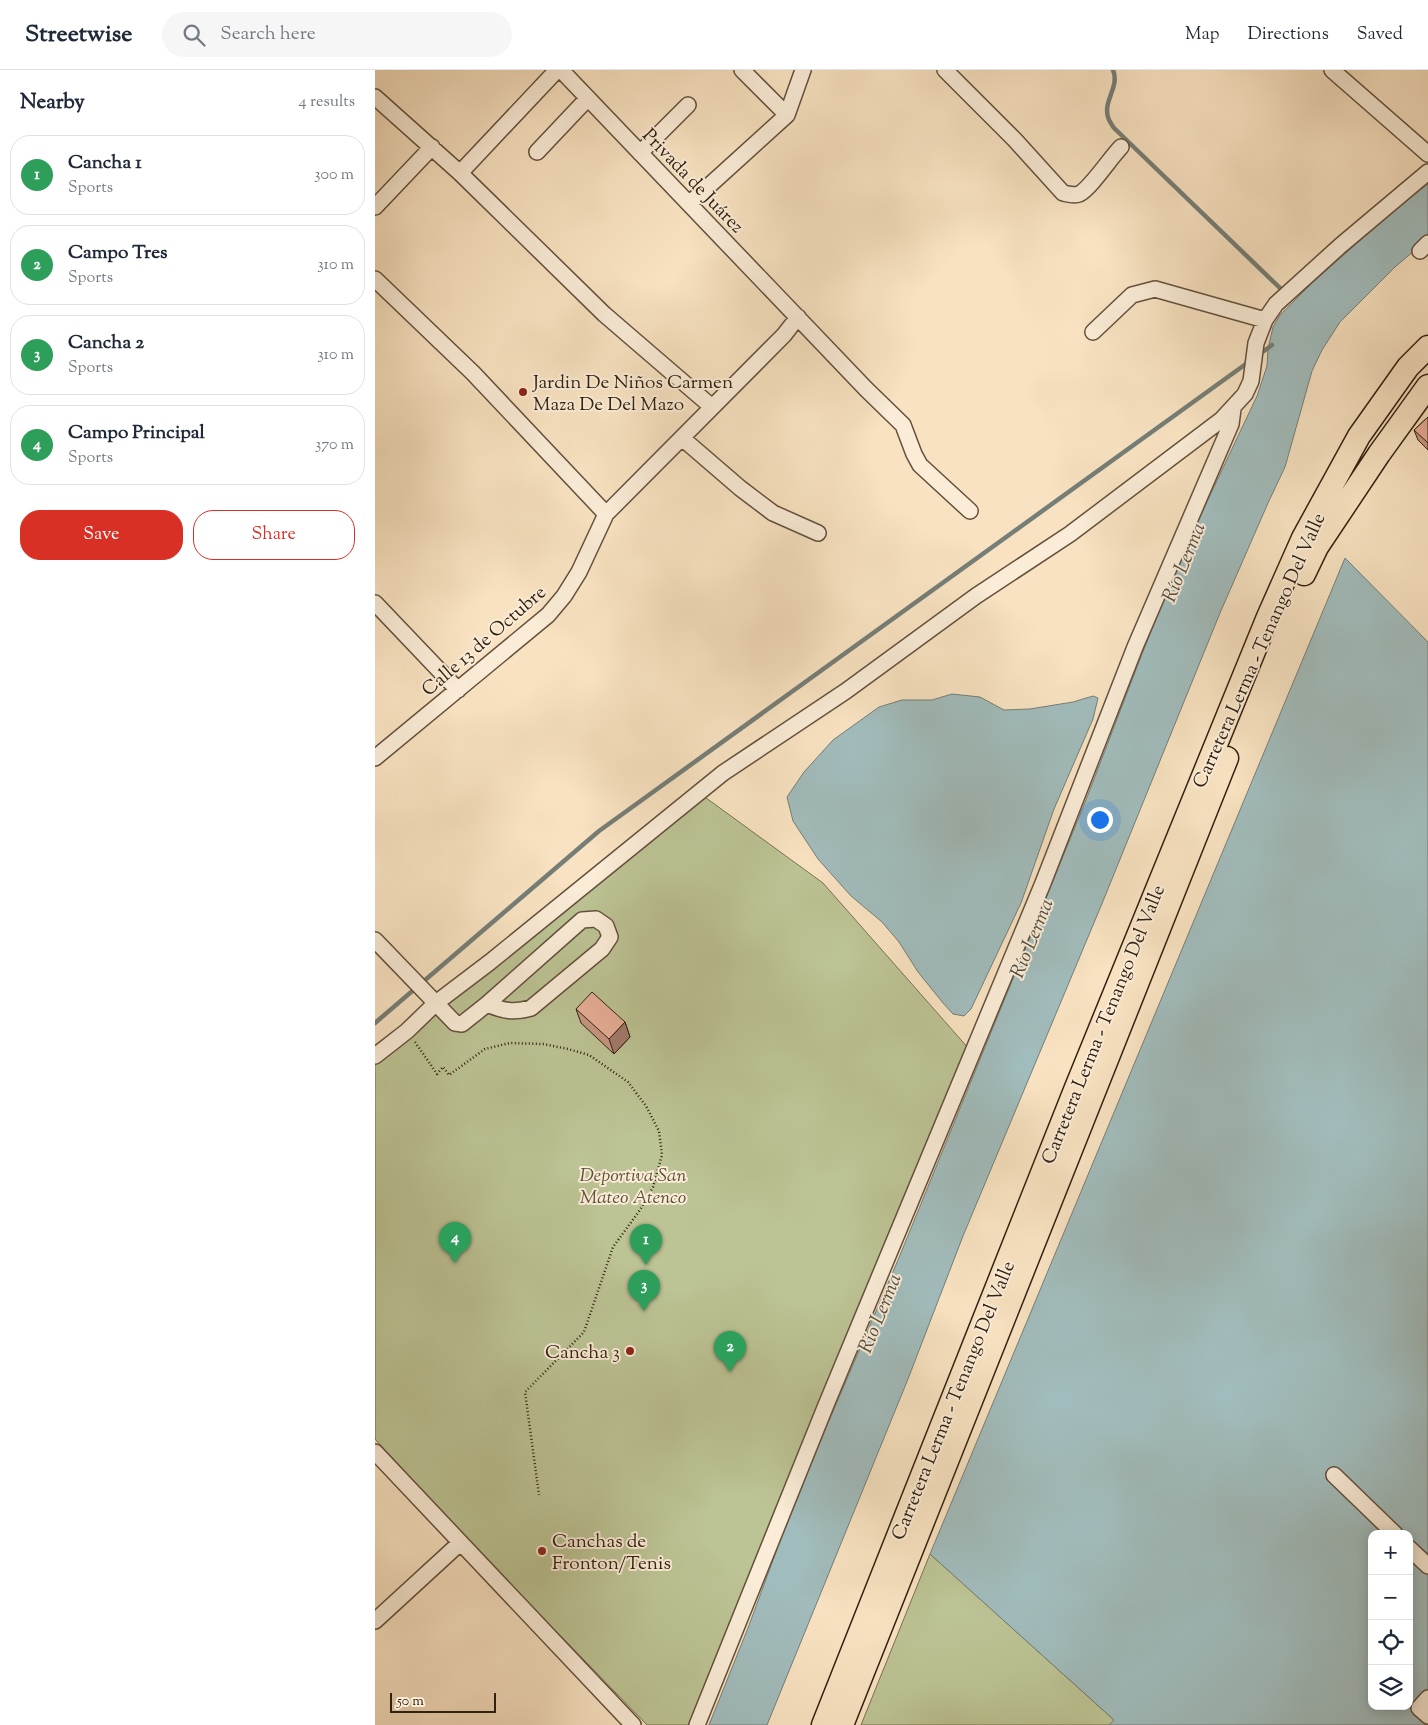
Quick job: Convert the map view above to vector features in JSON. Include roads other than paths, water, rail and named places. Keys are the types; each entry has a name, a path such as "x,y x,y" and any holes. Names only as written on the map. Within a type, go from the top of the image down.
{"highway":[{"name":"Carretera Lerma - Tenango Del Valle","path":"823,1725 1075,1090 1272,609 1303,538 1359,436 1408,367 1428,347"},
{"path":"842,1725 1280,624 1317,547 1379,454 1428,386"}],"street":[{"path":"460,173 557,70"},
{"name":"Privada de Juárez","path":"561,70 866,389 903,425 920,465 970,511"},
{"path":"742,70 787,115"},
{"path":"690,203 787,115 803,70"},
{"path":"945,70 1015,140 1063,193 1080,194 1121,146"},
{"path":"1332,70 1428,154"},
{"path":"375,97 460,173 604,314 712,407"},
{"path":"537,152 588,98"},
{"path":"640,153 688,104"},
{"path":"375,207 432,147"},
{"path":"375,1056 407,1031 431,998 491,962 723,772 846,691 977,596 1070,534 1221,420 1245,394 1251,380 1256,343 1265,320 1276,304 1340,246 1428,172"},
{"path":"375,279 473,373 606,514"},
{"path":"1093,332 1132,296 1155,289 1265,320"},
{"name":"Calle 13 de Octubre","path":"375,758 548,615 564,596 579,572 606,514 784,335 798,317"},
{"path":"697,1725 830,1396 1043,883 1135,647 1231,424 1233,409"},
{"path":"681,438 773,514 818,533"},
{"path":"375,603 458,690"},
{"path":"375,940 455,1022 462,1024 582,920 596,919 606,926 610,937 602,950 531,1008 517,1012 501,1010 487,1004"},
{"path":"375,1452 633,1725"},
{"path":"1334,1475 1391,1530"},
{"path":"375,1621 461,1543"},
{"path":"1413,1552 1428,1566"},
{"path":"1428,1698 1419,1708 1428,1716"}],"water":[{"name":"Río Lerma","path":"1428,184 1428,239 1395,267 1340,322 1322,350 1312,371 1285,467 1220,613 1101,906 963,1236 908,1379 767,1725 709,1725 748,1628 783,1533 898,1260 1086,800 1186,546 1257,396 1267,366 1268,349 1273,327 1280,315 1313,282 1398,207"},
{"path":"1345,558 1428,642 1428,1725 1109,1725 1114,1720 930,1554"},
{"path":"952,694 980,697 1004,710 1030,709 1073,702 1093,696 1098,698 1093,719 1054,809 1021,903 971,1009 964,1016 953,1014 918,972 899,942 882,922 851,896 818,859 793,821 787,797 804,772 833,740 879,707 902,700 932,700"}],"waterway":[{"path":"1113,70 1115,76 1107,111 1108,118 1114,128 1281,289"},
{"path":"1264,351 1272,345"},
{"path":"375,1023 599,831 1250,361"}],"place":[{"name":"Jardin De Niños Carmen Maza De Del Mazo","path":"523,392"},
{"name":"Campo Principal","path":"455,1263"},
{"name":"Cancha 1","path":"646,1265"},
{"name":"Cancha 2","path":"644,1311"},
{"name":"Cancha 3","path":"630,1351"},
{"name":"Campo Tres","path":"730,1372"},
{"name":"Canchas de Fronton/Tenis","path":"542,1551"}],"park label":[{"name":"Deportiva San Mateo Atenco","path":"633,1185"}]}
